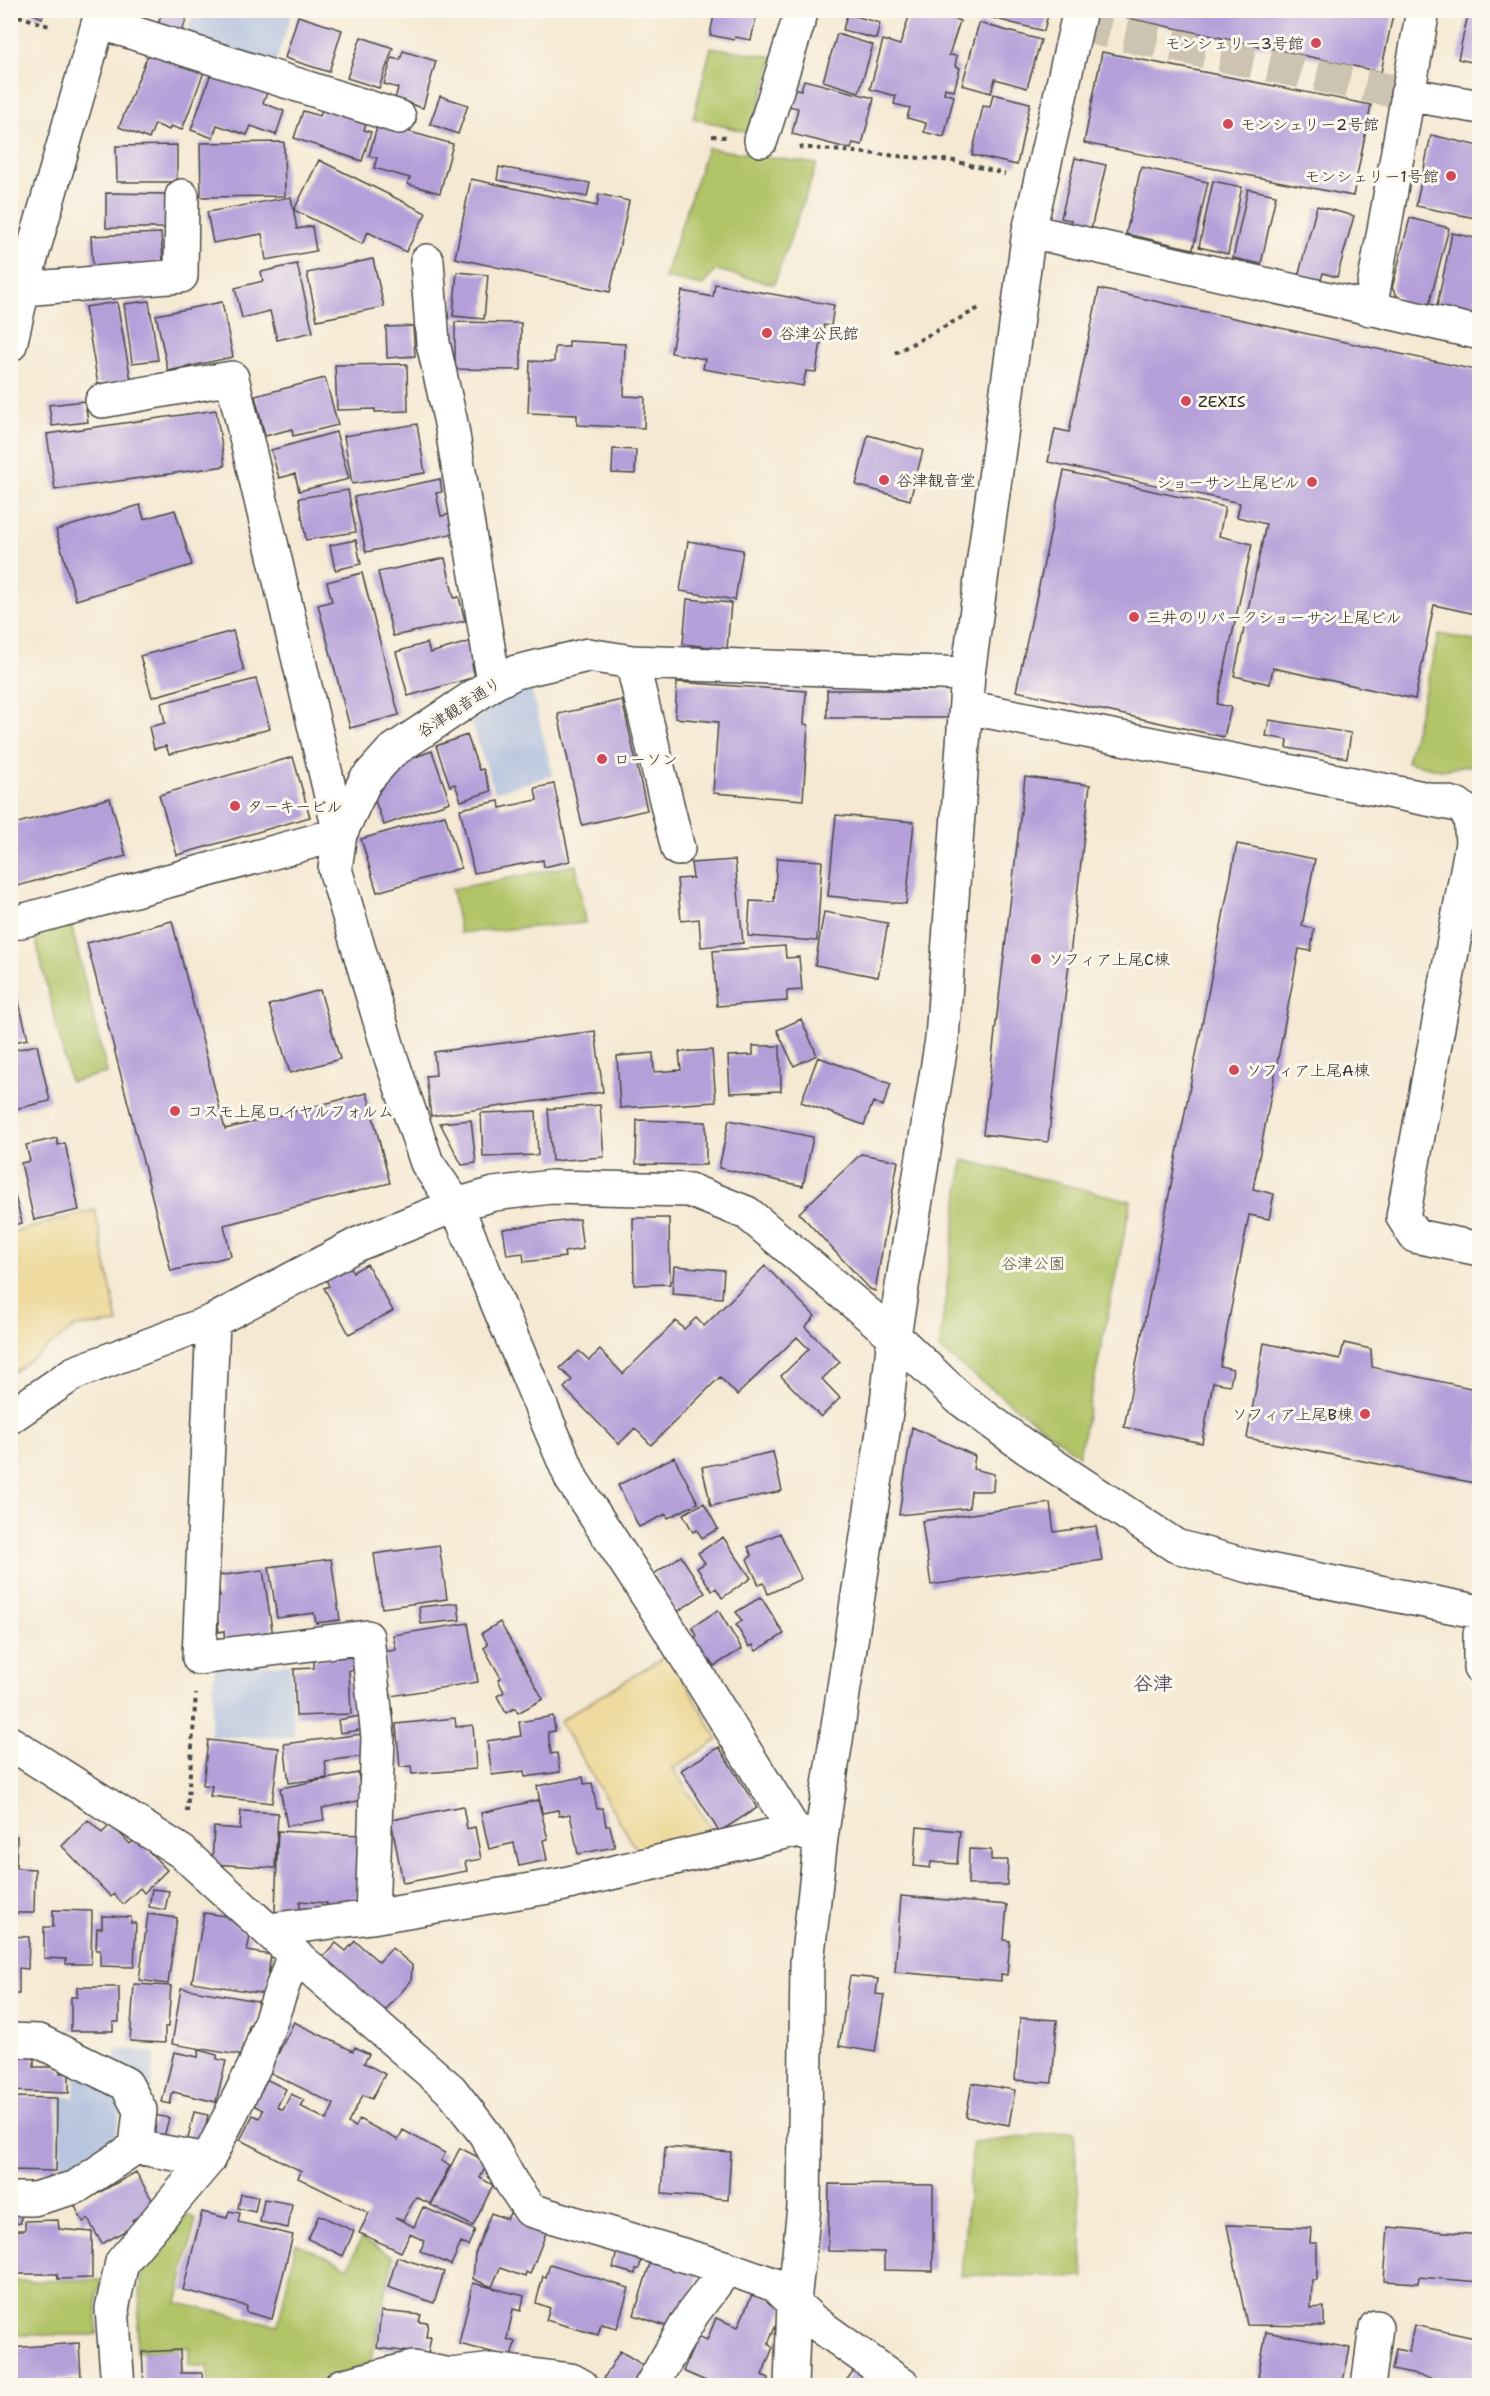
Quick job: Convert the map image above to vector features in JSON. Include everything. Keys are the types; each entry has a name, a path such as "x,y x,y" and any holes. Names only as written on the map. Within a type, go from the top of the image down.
{"street":[{"path":"761,140 802,10"},
{"path":"791,2385 794,2302 804,2207 807,1834 886,1412 894,1336 942,1039 968,674 1029,231 1080,10"},
{"path":"1370,309 1423,10"},
{"path":"10,345 20,282 100,16 399,117"},
{"path":"1407,94 1479,107"},
{"path":"20,282 181,276 182,196"},
{"path":"1029,231 1479,333"},
{"path":"427,261 433,343 451,423 494,683"},
{"path":"102,401 232,378 340,834 335,869 391,1058 427,1163 456,1205 572,1480 807,1834"},
{"name":"谷津観音通り","path":"340,834 365,781 391,752 494,683 516,672 588,655 632,662 968,674"},
{"path":"632,662 678,849"},
{"path":"966,707 1458,805 1470,815 1472,843 1403,1217 1415,1236 1479,1249"},
{"path":"10,924 340,834"},
{"path":"10,1417 74,1373 213,1321 358,1244 456,1205 494,1194 550,1187 689,1190 747,1213 894,1336 959,1398 1037,1455 1176,1546 1249,1566 1479,1612"},
{"path":"213,1321 199,1658 367,1637 378,1737 372,1917"},
{"path":"1479,1634 1479,1667"},
{"path":"10,1743 182,1852 294,1954 451,2090 485,2134 511,2182 530,2210 727,2268 775,2285 813,2321 904,2385"},
{"path":"268,1930 372,1917 560,1885 807,1834"},
{"path":"118,2385 112,2309 122,2262 208,2160 255,2065 294,1954"},
{"path":"10,2040 39,2041 126,2084 140,2110 136,2146"},
{"path":"10,2199 34,2199 76,2187 136,2146 208,2160"},
{"path":"651,2385 693,2313 727,2268"},
{"path":"1368,2385 1376,2327"},
{"path":"341,2385 412,2368 448,2380 493,2370 571,2380 582,2385"}],"path":[{"path":"10,13 52,27"},
{"path":"712,136 761,140 811,149 954,161 1040,183"},
{"path":"895,353 1022,286"},
{"path":"182,1852 199,1658"}],"shaded area":[{"path":"194,11 293,11 275,64 187,34"},
{"path":"529,681 553,775 495,792 471,722"},
{"path":"290,1664 294,1737 210,1737 215,1668"},
{"path":"117,2048 155,2053 151,2095 115,2068"},
{"path":"75,2072 105,2086 121,2106 113,2149 91,2164 60,2169 60,2096 74,2098"}],"green space":[{"path":"711,47 774,57 750,133 693,118"},
{"path":"707,148 817,164 774,284 716,270 702,286 664,278"},
{"path":"1439,634 1480,642 1479,764 1441,770 1407,762"},
{"path":"576,865 585,923 460,933 452,889"},
{"path":"71,924 107,1073 70,1082 34,933"},
{"name":"谷津公園","path":"963,1160 1131,1201 1079,1455 939,1349"},
{"path":"1074,2131 1084,2277 961,2275 973,2143"},
{"path":"187,2215 196,2219 177,2303 278,2325 296,2243 348,2267 361,2238 393,2257 371,2363 311,2385 209,2385 207,2366 189,2366 189,2347 136,2352 143,2260"},
{"path":"103,2280 97,2295 97,2335 11,2335 10,2281"}],"sand":[{"path":"95,1210 118,1323 75,1327 11,1374 11,1233"},
{"path":"669,1654 718,1740 673,1768 717,1839 640,1855 559,1721"}],"building":[{"path":"25,10 45,10 42,18"},
{"path":"149,10 189,10 182,32 158,24 161,15"},
{"path":"715,10 757,13 751,40 735,37 734,40 710,35"},
{"path":"911,10 928,10 960,21 949,55 957,56 955,66 960,68 954,91 945,88 944,93 954,96 944,137 924,132 926,123 907,118 910,108 894,104 896,96 870,89 883,40 900,45"},
{"path":"985,10 1049,10 1044,31 984,16"},
{"name":"モンシェリー3号館","path":"1110,10 1394,10 1381,72 1109,14"},
{"path":"1469,10 1480,10 1480,64 1458,59"},
{"path":"847,14 880,23 876,39 843,30"},
{"path":"298,16 342,30 329,72 285,58"},
{"path":"979,23 1041,40 1027,88 995,79 991,93 962,85"},
{"path":"837,34 873,45 859,92 823,81"},
{"path":"361,37 393,48 379,88 347,78"},
{"path":"150,50 204,72 182,130 171,126 169,130 155,124 149,139 119,127"},
{"path":"403,51 436,61 423,108 395,99 398,88 384,84 392,58 400,60"},
{"name":"モンシェリー2号館","path":"1102,52 1371,105 1353,196 1084,143"},
{"path":"211,73 267,93 263,103 284,111 276,135 251,126 247,135 217,125 213,138 191,130"},
{"path":"804,80 874,98 862,145 853,143 851,149 792,134 798,108 788,106 793,88 801,90"},
{"path":"993,94 1030,103 1017,165 972,155 983,106 990,107"},
{"path":"440,96 468,105 458,134 430,124"},
{"path":"323,106 367,121 364,130 371,132 362,161 294,138 303,111 320,116"},
{"path":"378,123 453,144 440,193 407,184 410,178 374,168 377,158 369,156"},
{"name":"モンシェリー1号館","path":"1431,135 1480,146 1480,219 1416,206"},
{"path":"284,142 285,196 201,197 200,143"},
{"path":"177,145 177,182 117,182 116,146"},
{"path":"1075,158 1106,165 1090,233 1069,228 1071,220 1061,218"},
{"path":"319,160 426,213 406,252 368,232 362,244 294,210"},
{"path":"499,167 590,183 587,197 497,180"},
{"path":"1141,167 1208,182 1193,249 1126,234"},
{"path":"471,179 597,206 599,194 629,201 610,292 455,258"},
{"path":"1213,181 1242,187 1228,254 1199,247"},
{"path":"1248,189 1276,195 1261,264 1233,258"},
{"path":"106,193 166,194 166,228 106,228"},
{"path":"291,197 297,229 312,226 316,251 266,260 262,234 213,243 207,212"},
{"path":"1317,206 1354,216 1337,277 1323,273 1320,283 1298,277"},
{"path":"1410,218 1449,228 1428,309 1402,303 1392,288"},
{"path":"161,233 163,261 93,271 91,236"},
{"path":"1452,233 1480,239 1480,279 1472,314 1437,306"},
{"path":"373,259 384,307 317,320 307,273"},
{"path":"297,264 313,332 277,340 270,311 242,318 235,288 263,281 261,272"},
{"path":"457,272 488,275 484,319 453,316"},
{"path":"715,284 834,305 831,326 824,325 816,372 806,371 803,386 703,369 705,359 671,353 682,291 713,297"},
{"name":"ショーサン上尾ビル","path":"1099,289 1480,371 1480,615 1434,605 1415,699 1273,668 1270,684 1234,676 1266,524 1237,517 1240,503 1048,462 1055,429 1069,432"},
{"path":"149,301 158,360 132,363 124,304"},
{"path":"117,302 131,380 98,385 85,307"},
{"path":"222,302 233,357 168,371 156,315"},
{"path":"455,322 521,323 521,370 455,369"},
{"path":"413,326 415,356 387,358 386,327"},
{"path":"569,341 625,344 624,396 645,397 644,428 577,425 577,415 528,413 530,361 554,362 555,347 569,347"},
{"path":"407,364 408,411 337,410 335,365"},
{"path":"325,378 338,425 293,436 292,429 265,436 255,396"},
{"path":"85,401 88,422 52,426 49,405"},
{"path":"216,410 225,466 55,490 47,434"},
{"path":"417,424 425,473 352,484 344,436"},
{"path":"336,432 349,479 299,491 295,474 279,478 271,450"},
{"path":"868,435 923,450 910,500 856,485"},
{"path":"613,449 636,450 635,474 612,473"},
{"name":"三井のリパークショーサン上尾ビル","path":"1064,471 1225,507 1219,536 1252,544 1217,704 1231,707 1224,737 1016,691"},
{"path":"440,479 442,492 436,493 441,516 451,514 455,533 366,552 354,497"},
{"path":"348,490 356,532 306,540 299,498"},
{"path":"140,505 144,519 175,510 192,565 76,600 56,530"},
{"path":"356,540 361,564 335,570 330,545"},
{"path":"688,541 743,550 735,600 680,591"},
{"path":"445,558 454,598 459,597 465,621 393,636 378,572"},
{"path":"362,573 399,715 350,728 318,605 332,601 327,582"},
{"path":"687,599 731,603 727,649 683,644"},
{"path":"233,631 244,671 152,697 140,656"},
{"path":"472,641 478,663 472,664 475,677 408,696 396,652 427,643 430,653"},
{"path":"256,679 270,729 169,754 166,746 154,749 149,727 165,723 161,703"},
{"path":"677,682 806,691 804,724 808,725 803,800 713,793 718,722 675,718"},
{"path":"827,690 951,690 951,718 827,718"},
{"path":"622,700 647,810 582,825 558,714"},
{"path":"1269,720 1351,733 1347,758 1287,748 1288,740 1266,736"},
{"path":"467,735 479,770 483,769 491,791 461,801 455,784 450,786 436,746"},
{"path":"432,751 450,802 384,825 373,795 379,793 377,787 404,761"},
{"name":"ターキービル","path":"293,757 310,817 177,855 159,795"},
{"name":"ソフィア上尾C棟","path":"1025,777 1090,785 1048,1142 983,1134"},
{"path":"554,784 570,861 544,867 543,860 474,873 460,809 499,801 500,808 537,800 535,788"},
{"path":"110,798 126,856 10,888 10,825"},
{"path":"445,815 461,868 377,892 361,839"},
{"path":"836,815 914,822 906,904 828,896"},
{"name":"ソフィア上尾A棟","path":"1237,844 1315,859 1302,926 1314,929 1311,951 1299,949 1253,1189 1274,1194 1269,1219 1249,1215 1220,1366 1233,1369 1230,1385 1213,1382 1202,1443 1124,1427"},
{"path":"777,858 822,861 817,941 748,936 750,901 774,902"},
{"path":"735,860 743,943 701,947 699,919 681,921 677,879 693,878 691,863"},
{"path":"824,912 888,923 878,977 815,965"},
{"name":"コスモ上尾ロイヤルフォルム","path":"172,921 225,1129 367,1093 390,1183 224,1225 231,1256 171,1271 87,943"},
{"path":"785,946 786,958 799,957 802,990 787,991 787,1001 717,1006 713,951"},
{"path":"10,967 28,1039 10,1043"},
{"path":"320,990 340,1059 290,1073 269,1005"},
{"path":"801,1019 817,1055 794,1066 777,1030"},
{"path":"595,1031 603,1092 431,1116 426,1076 436,1075 434,1052"},
{"path":"37,1045 50,1101 10,1110 10,1051"},
{"path":"753,1046 780,1046 781,1091 730,1093 728,1056 753,1055"},
{"path":"712,1050 716,1102 620,1108 617,1056 653,1053 654,1072 681,1070 679,1052"},
{"path":"818,1057 891,1084 883,1106 873,1102 864,1125 801,1102"},
{"path":"600,1105 604,1157 552,1161 548,1109"},
{"path":"536,1111 538,1155 483,1157 481,1113"},
{"path":"471,1120 476,1163 462,1165 440,1123"},
{"path":"637,1120 706,1122 706,1165 636,1164"},
{"path":"729,1120 813,1137 803,1186 719,1168"},
{"path":"57,1138 58,1145 65,1143 79,1210 34,1220 21,1163 30,1161 26,1145"},
{"path":"861,1154 898,1161 875,1291 870,1289 799,1213"},
{"path":"10,1177 22,1223 10,1226"},
{"path":"633,1218 669,1218 670,1284 634,1285"},
{"path":"579,1219 583,1249 564,1252 565,1257 524,1262 523,1253 507,1255 503,1229"},
{"path":"367,1264 393,1311 349,1334 324,1288 329,1286 326,1279 350,1266 353,1272"},
{"path":"674,1266 724,1270 722,1298 672,1294"},
{"path":"765,1266 815,1316 805,1327 840,1362 822,1379 840,1398 821,1417 781,1376 809,1349 797,1337 737,1395 720,1377 651,1445 635,1428 619,1444 564,1388 572,1380 560,1368 579,1351 589,1360 600,1350 623,1374 676,1321 684,1329 696,1318 704,1326"},
{"name":"ソフィア上尾B棟","path":"1264,1343 1340,1359 1344,1343 1371,1349 1372,1367 1480,1390 1480,1484 1247,1438"},
{"path":"912,1427 975,1456 973,1469 994,1474 993,1491 971,1491 969,1508 899,1515"},
{"path":"773,1452 782,1491 711,1506 702,1467"},
{"path":"674,1457 698,1503 668,1518 666,1514 639,1527 618,1485"},
{"path":"704,1503 718,1529 702,1538 697,1530 693,1532 683,1514"},
{"path":"1050,1503 1054,1532 1096,1526 1102,1560 931,1585 922,1521"},
{"path":"780,1533 801,1579 768,1594 764,1583 759,1585 747,1559 752,1556 748,1547"},
{"path":"723,1537 751,1578 722,1598 716,1588 712,1591 697,1568 705,1563 698,1553"},
{"path":"439,1545 447,1599 382,1608 374,1554"},
{"path":"681,1556 705,1593 677,1612 655,1586 660,1583 654,1574"},
{"path":"331,1559 340,1620 316,1623 314,1613 277,1618 269,1567"},
{"path":"263,1570 273,1636 225,1643 224,1631 219,1632 215,1597 220,1597 217,1576"},
{"path":"761,1597 784,1634 756,1651 753,1645 749,1647 736,1625 742,1621 736,1612"},
{"path":"458,1603 460,1620 421,1624 419,1607"},
{"path":"718,1610 742,1649 714,1666 710,1660 706,1663 691,1640 697,1636 692,1627"},
{"path":"500,1622 543,1699 518,1713 515,1708 506,1713 497,1696 504,1692 498,1680 501,1678 484,1648 488,1645 482,1633"},
{"path":"468,1623 478,1682 391,1696 384,1652 396,1650 393,1635"},
{"path":"356,1657 357,1670 349,1670 351,1714 296,1716 294,1669 314,1668 314,1659"},
{"path":"365,1715 366,1729 340,1733 338,1720"},
{"path":"553,1716 555,1731 548,1732 551,1754 557,1753 560,1772 525,1777 524,1771 492,1775 487,1741 521,1736 519,1722"},
{"path":"455,1718 456,1727 473,1725 476,1769 412,1774 411,1766 400,1767 396,1724"},
{"path":"363,1734 366,1756 325,1761 327,1778 289,1783 284,1744"},
{"path":"208,1740 279,1748 272,1803 210,1796 212,1786 203,1785"},
{"path":"719,1747 757,1808 719,1832 681,1770"},
{"path":"358,1773 363,1800 322,1808 324,1820 287,1826 280,1788"},
{"path":"583,1777 584,1784 592,1783 597,1809 603,1808 606,1826 610,1826 615,1847 578,1854 570,1814 559,1816 558,1810 542,1813 537,1786"},
{"path":"538,1800 548,1839 543,1840 547,1860 519,1866 514,1843 489,1849 481,1813"},
{"path":"463,1806 467,1829 475,1827 481,1859 465,1862 467,1871 403,1883 391,1820"},
{"path":"241,1811 278,1813 275,1868 212,1864 214,1827 240,1829"},
{"path":"88,1820 102,1833 111,1824 130,1844 136,1838 167,1870 144,1893 140,1888 123,1904 114,1894 111,1897 62,1846"},
{"path":"917,1827 960,1831 957,1864 931,1862 930,1868 914,1866"},
{"path":"278,1831 360,1835 356,1913 326,1911 327,1903 300,1901 300,1914 275,1912"},
{"path":"10,1836 17,1836 16,1868 35,1869 34,1913 10,1913"},
{"path":"969,1849 991,1850 991,1860 1008,1860 1007,1885 968,1885"},
{"path":"152,1889 169,1891 165,1910 149,1907"},
{"path":"901,1896 1007,1905 1004,1940 1010,1941 1007,1975 1001,1974 1001,1981 895,1972"},
{"path":"53,1910 92,1911 91,1964 66,1964 66,1959 44,1958 44,1927 53,1927"},
{"path":"204,1913 226,1916 250,1936 247,1951 271,1955 265,1994 192,1982"},
{"path":"148,1914 177,1918 168,1984 139,1980"},
{"path":"102,1916 131,1917 131,1923 136,1923 134,1967 100,1966 100,1950 96,1950 97,1928 102,1928"},
{"path":"10,1936 29,1937 28,1969 19,1968 19,1994 10,1994"},
{"path":"355,1941 379,1962 392,1948 412,1965 411,1981 384,2012 318,1963 336,1943 346,1951"},
{"path":"850,1976 878,1979 876,1994 884,1995 875,2052 839,2046"},
{"path":"134,1984 171,1986 165,2043 130,2041"},
{"path":"77,1987 119,1987 119,2022 113,2022 113,2031 71,2031 71,1997 77,1997"},
{"path":"181,1988 258,2001 255,2025 249,2024 244,2056 172,2044"},
{"path":"1020,2018 1057,2020 1052,2083 1015,2080"},
{"path":"294,2022 353,2051 355,2047 369,2054 364,2063 385,2074 372,2099 363,2095 348,2123 355,2127 359,2119 398,2140 403,2130 445,2153 441,2161 450,2165 430,2204 416,2197 403,2220 395,2217 414,2227 423,2207 475,2230 468,2246 461,2243 451,2265 420,2251 425,2241 410,2234 401,2252 359,2233 369,2213 298,2178 301,2171 240,2140 253,2115 260,2118 263,2110 251,2104 264,2078 286,2089 277,2107 283,2110 291,2094 304,2100 300,2106 327,2120 334,2104 269,2072"},
{"path":"199,2050 217,2055 217,2059 226,2061 216,2102 173,2092 170,2104 162,2102 174,2052 198,2057"},
{"path":"11,2051 34,2052 34,2067 60,2067 60,2073 69,2073 69,2093 10,2091"},
{"path":"972,2083 1015,2090 1009,2125 966,2117"},
{"path":"10,2097 57,2098 56,2171 10,2170"},
{"path":"194,2112 208,2115 202,2146 187,2143"},
{"path":"155,2115 169,2118 164,2137 151,2134"},
{"path":"665,2147 731,2152 728,2199 662,2194"},
{"path":"460,2148 488,2162 480,2178 493,2185 473,2226 431,2205"},
{"path":"136,2172 156,2207 132,2220 135,2225 102,2244 88,2219 83,2222 75,2206"},
{"path":"829,2184 933,2185 933,2271 884,2270 884,2252 828,2251"},
{"path":"241,2194 258,2197 255,2212 238,2208"},
{"path":"264,2199 292,2204 288,2228 260,2222"},
{"path":"10,2209 21,2209 21,2223 10,2224"},
{"path":"229,2211 240,2213 238,2222 293,2235 272,2319 246,2312 247,2306 183,2290 202,2212 227,2218"},
{"path":"491,2213 507,2219 510,2213 548,2228 530,2274 526,2272 525,2277 500,2268 492,2287 473,2279 475,2254"},
{"path":"319,2215 354,2231 343,2256 308,2239"},
{"path":"58,2220 59,2229 92,2232 92,2278 58,2279 57,2274 10,2274 10,2230 25,2230 25,2221"},
{"path":"1227,2225 1311,2228 1310,2243 1317,2243 1317,2280 1312,2280 1311,2308 1324,2307 1324,2326 1247,2325"},
{"path":"1388,2227 1480,2235 1480,2282 1419,2277 1418,2283 1384,2281"},
{"path":"618,2247 643,2254 639,2269 636,2269 635,2274 613,2268"},
{"path":"397,2257 444,2272 434,2303 388,2287"},
{"path":"652,2257 699,2273 687,2310 674,2329 634,2315"},
{"path":"550,2264 629,2288 617,2328 601,2324 598,2335 546,2320 550,2308 536,2303 543,2276 546,2277"},
{"path":"473,2283 524,2296 521,2311 513,2309 507,2339 515,2342 511,2357 459,2344"},
{"path":"754,2290 785,2304 768,2344 773,2347 762,2375 769,2378 766,2386 717,2386 683,2371 698,2336 707,2340 716,2318 738,2327"},
{"path":"381,2311 421,2315 419,2322 428,2323 426,2337 431,2337 428,2354 377,2348"},
{"path":"1414,2325 1480,2339 1470,2386 1392,2370 1396,2349 1409,2352"},
{"path":"1266,2332 1350,2348 1342,2386 1285,2386 1286,2383 1258,2377"},
{"path":"79,2343 81,2377 46,2380 46,2386 10,2386 10,2348"},
{"path":"180,2350 181,2373 202,2373 203,2386 144,2386 142,2352"},
{"path":"620,2351 648,2368 638,2386 615,2386 604,2378"},
{"path":"854,2370 864,2378 869,2372 885,2386 842,2386"}],"tunnel":[{"path":"1077,25 1407,94"}],"place":[{"name":"モンシェリー3号館","path":"1316,43"},
{"name":"モンシェリー2号館","path":"1228,124"},
{"name":"モンシェリー1号館","path":"1451,176"},
{"name":"谷津公民館","path":"767,333"},
{"name":"ZEXIS","path":"1186,401"},
{"name":"谷津観音堂","path":"884,480"},
{"name":"ショーサン上尾ビル","path":"1312,482"},
{"name":"三井のリパークショーサン上尾ビル","path":"1134,617"},
{"name":"ローソン","path":"602,759"},
{"name":"ターキービル","path":"235,806"},
{"name":"ソフィア上尾C棟","path":"1036,959"},
{"name":"ソフィア上尾A棟","path":"1234,1070"},
{"name":"コスモ上尾ロイヤルフォルム","path":"175,1111"},
{"name":"ソフィア上尾B棟","path":"1365,1414"}],"district":[{"name":"谷津","path":"1153,1683"}]}
